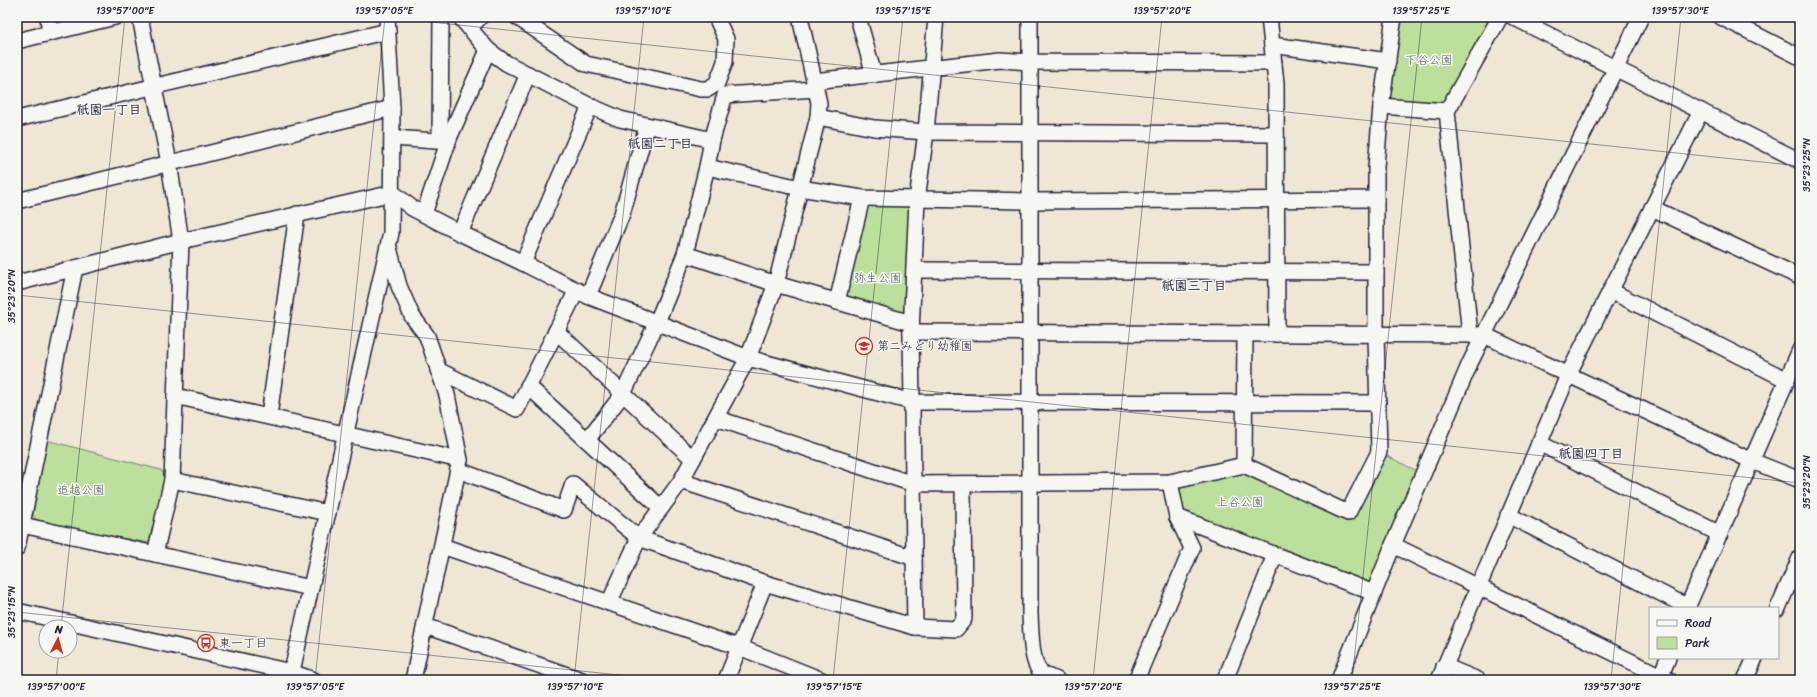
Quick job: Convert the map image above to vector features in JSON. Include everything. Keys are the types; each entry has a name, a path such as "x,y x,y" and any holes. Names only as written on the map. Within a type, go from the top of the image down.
{"street":[{"path":"48,17 50,33"},
{"path":"17,41 115,17"},
{"path":"140,17 169,163 181,241 172,480 155,554"},
{"path":"441,17 445,138"},
{"path":"460,17 488,50 528,74 590,106 620,119 712,140"},
{"path":"470,28 480,17"},
{"path":"517,17 586,64 700,89 708,89 717,83 725,62 726,39 716,17"},
{"path":"609,603 639,538 681,481 748,358 776,284 818,117 819,103 800,17"},
{"path":"858,17 874,75"},
{"path":"915,627 911,328 917,200 926,132 936,17"},
{"path":"1030,17 1030,614 1036,667 1041,677 1057,680"},
{"path":"1269,17 1274,63 1276,134 1277,334"},
{"path":"716,418 912,484 1170,482 1244,465 1348,513 1379,452 1376,334 1376,167 1381,106 1394,17"},
{"path":"1477,335 1447,111 1500,17"},
{"path":"1513,17 1800,161"},
{"path":"1339,680 1393,545 1470,363 1477,335 1616,69 1641,17"},
{"path":"1721,17 1800,57"},
{"path":"17,119 154,87 388,24 393,138 391,233 291,676"},
{"path":"1272,45 1388,61"},
{"path":"424,214 445,138 488,50"},
{"path":"587,440 622,394 657,322 685,254 724,95 815,85 932,67 1000,60 1030,62 1274,63"},
{"path":"460,233 528,74"},
{"path":"523,262 590,106"},
{"path":"1381,106 1447,111"},
{"path":"17,201 392,108"},
{"path":"1478,680 1442,673 1569,373 1701,111"},
{"path":"818,117 874,128 926,132 1276,134"},
{"path":"438,370 517,409 556,332 583,293 622,214 647,126"},
{"path":"393,138 422,141 445,138"},
{"path":"707,167 800,188 862,198 1030,201 1376,199"},
{"path":"393,193 412,208 583,293 748,358 912,402 1378,404"},
{"path":"17,283 181,241 393,193"},
{"path":"837,302 862,198"},
{"path":"1652,208 1800,277"},
{"path":"269,416 297,214"},
{"path":"388,246 399,286 412,316 427,336 447,395 459,465 413,680"},
{"path":"685,254 776,284 837,302 911,328 1030,332 1477,335 1569,373 1752,461 1800,480"},
{"path":"17,548 76,268"},
{"path":"914,270 1376,272"},
{"path":"1611,290 1787,380"},
{"path":"556,332 693,459"},
{"path":"1244,465 1245,333"},
{"path":"1688,607 1800,350"},
{"path":"528,386 661,508"},
{"path":"175,396 346,433 459,465 564,510 573,484 639,538 765,583 915,627 956,629 964,619 963,484"},
{"path":"1539,443 1720,534"},
{"path":"172,480 328,513"},
{"path":"681,481 914,558"},
{"path":"1170,482 1177,517 1192,548"},
{"path":"1508,515 1686,607"},
{"path":"1177,517 1374,593"},
{"path":"22,525 311,588"},
{"path":"1136,680 1201,526"},
{"path":"1393,545 1663,679 1668,659"},
{"path":"442,546 739,646 822,680"},
{"path":"1225,680 1275,555"},
{"path":"1779,607 1794,586 1800,558"},
{"path":"726,680 765,583"},
{"path":"17,610 291,676 314,680"},
{"path":"425,626 582,680"},
{"path":"1749,679 1755,659"}],"green space":[{"name":"下谷公園","path":"1394,17 1500,17 1447,111 1381,106"},
{"name":"弥生公園","path":"862,198 917,200 911,323 837,302"},
{"name":"追越公園","path":"50,441 161,470 166,478 153,539 149,543 37,522 33,514 47,442"},
{"name":"上谷公園","path":"1379,452 1423,474 1374,593 1177,517 1170,482 1244,465 1348,513"}],"place":[{"name":"第二みどり幼稚園","path":"864,346"},
{"name":"東一丁目","path":"206,643"}],"district":[{"name":"祇園一丁目","path":"109,109"},
{"name":"祇園二丁目","path":"660,143"},
{"name":"祇園三丁目","path":"1194,285"},
{"name":"祇園四丁目","path":"1591,453"}]}
